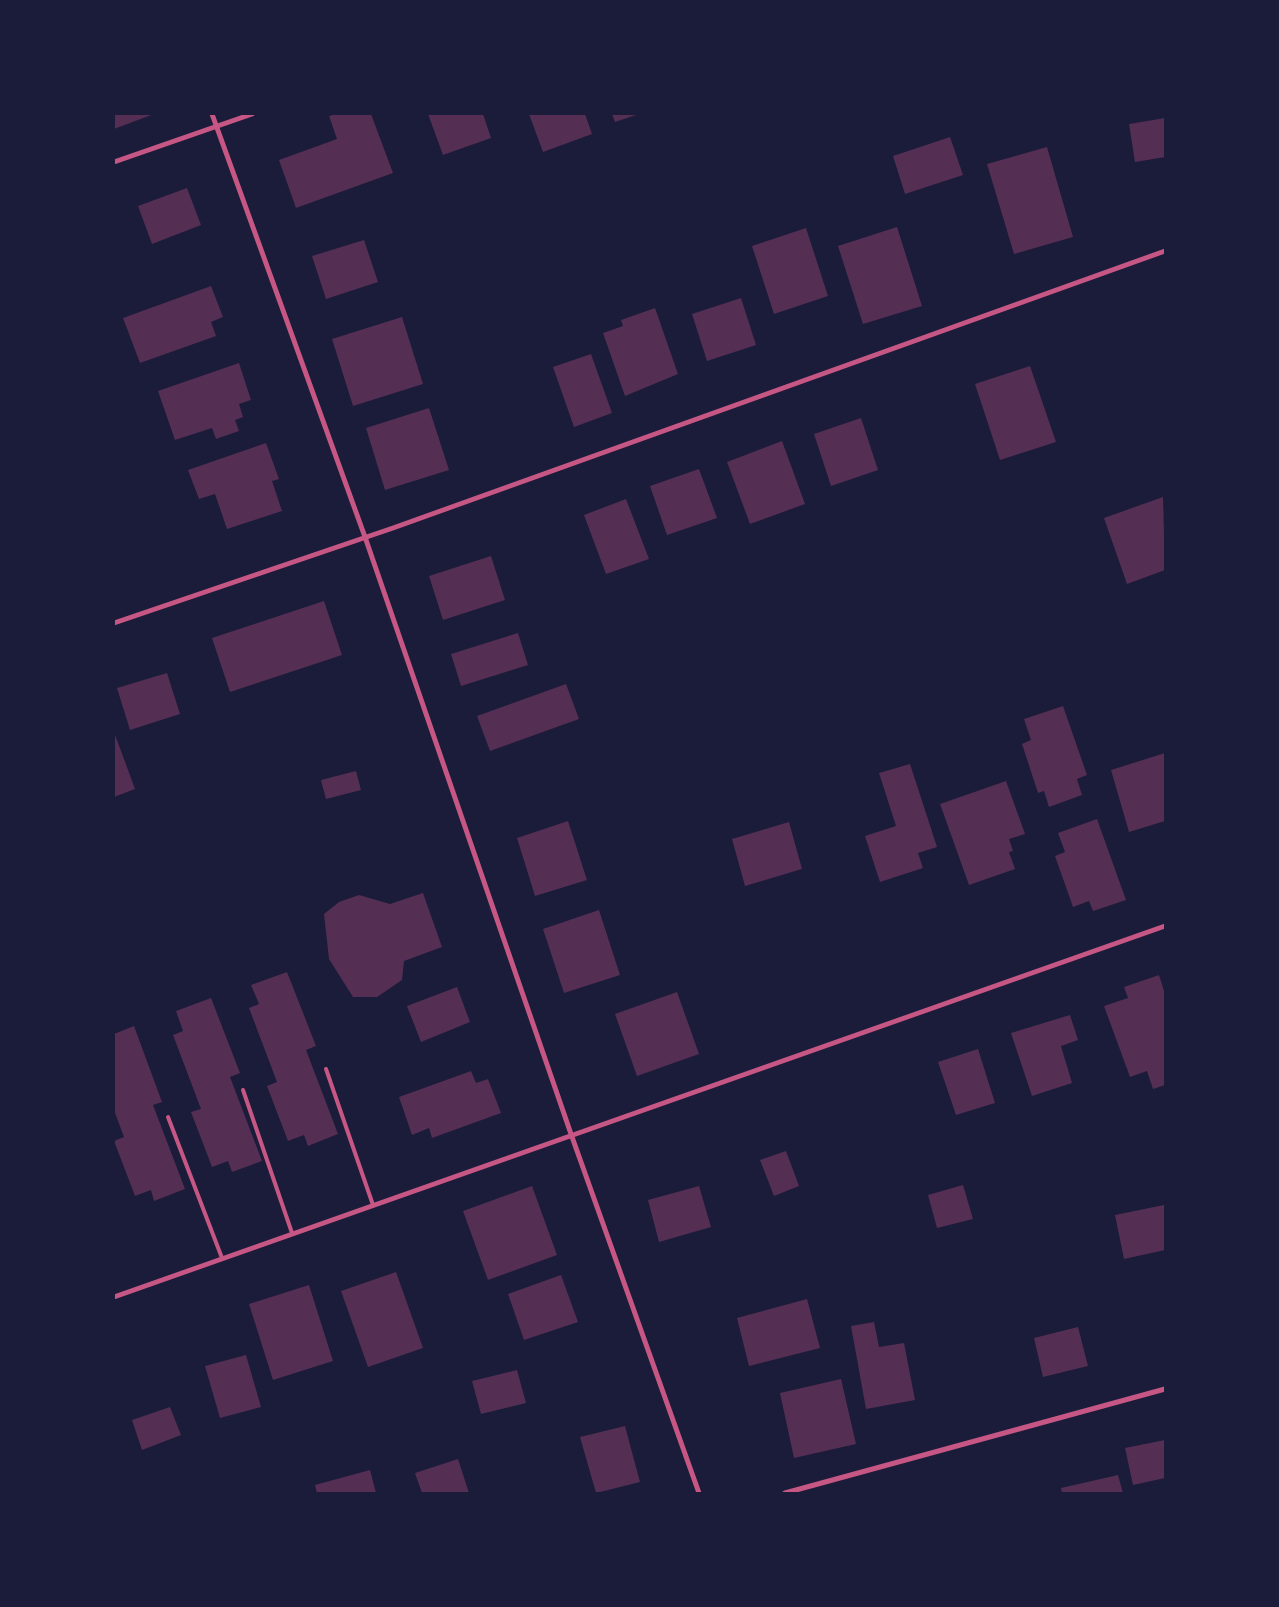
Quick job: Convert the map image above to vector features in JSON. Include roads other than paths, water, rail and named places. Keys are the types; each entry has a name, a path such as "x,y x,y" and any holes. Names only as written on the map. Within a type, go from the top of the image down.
{"street":[{"path":"212,114 365,537 571,1134 699,1493"},
{"path":"114,162 252,114"},
{"path":"114,622 365,537 1165,251"},
{"path":"114,1297 571,1134 1165,926"},
{"path":"785,1493 1165,1390"}],"lane":[{"path":"326,1069 373,1205"},
{"path":"244,1090 292,1233"},
{"path":"168,1117 222,1258"}]}
